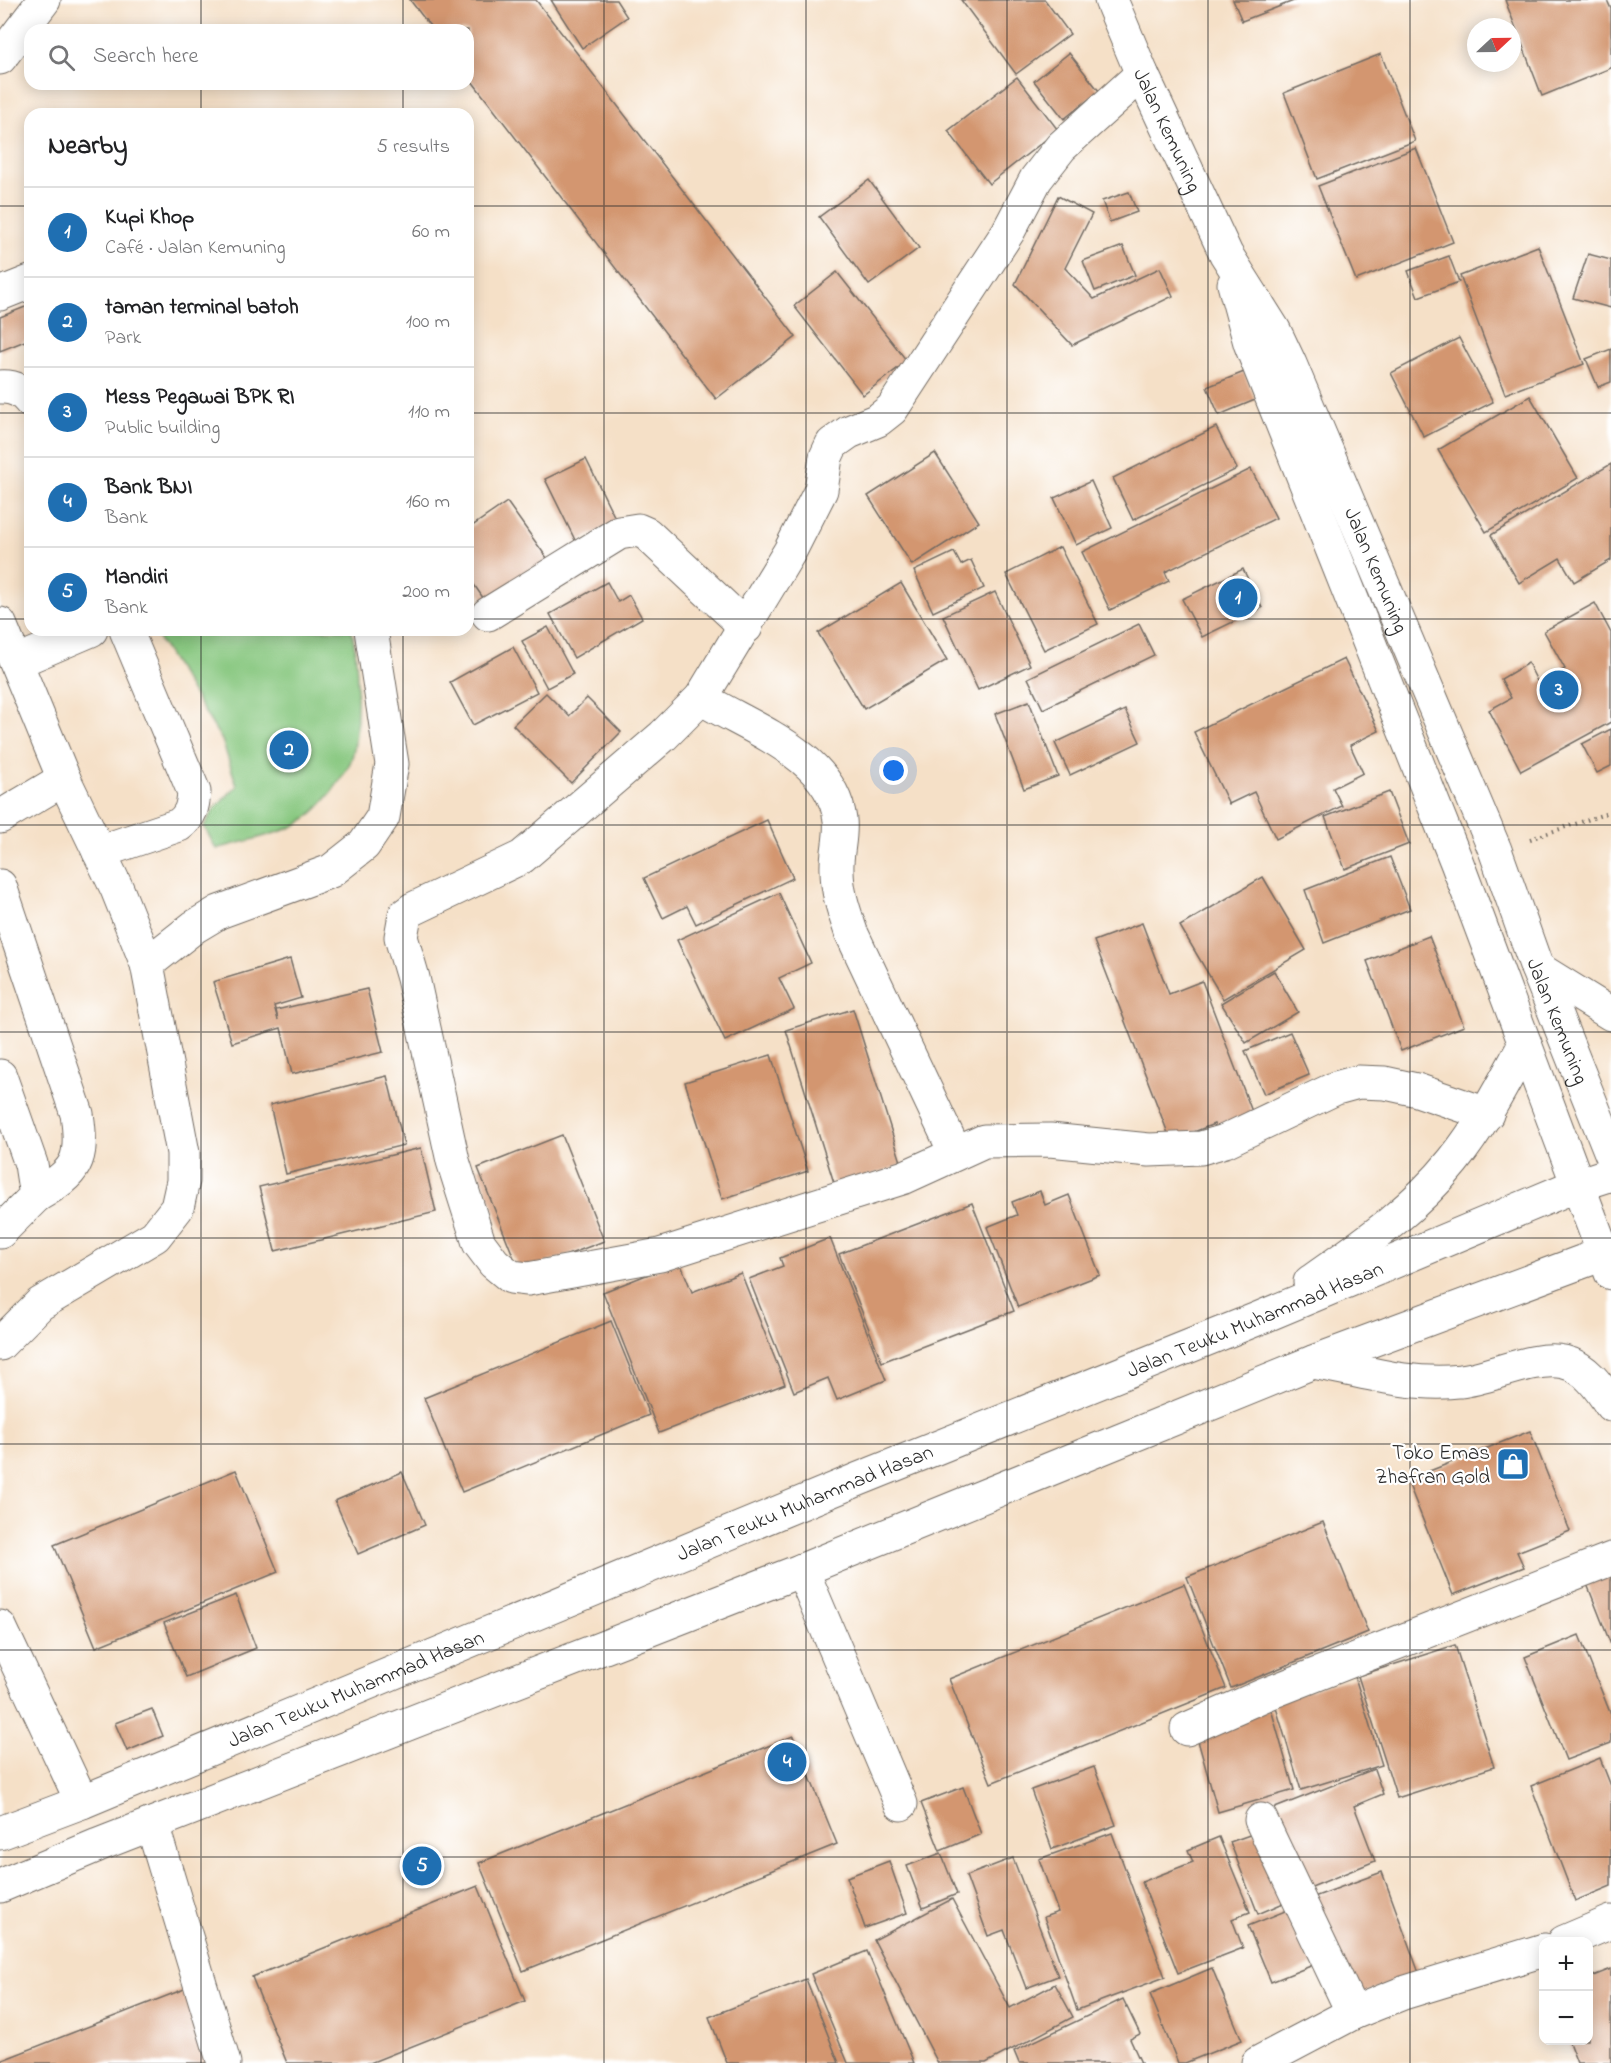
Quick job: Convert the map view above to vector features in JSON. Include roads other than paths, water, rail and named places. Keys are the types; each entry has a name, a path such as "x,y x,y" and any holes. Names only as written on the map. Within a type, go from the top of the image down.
{"main road":[{"path":"25,24 44,0"},
{"name":"Jalan Kemuning","path":"1111,0 1142,74 1226,254 1274,330 1290,364 1495,850 1537,968 1611,1153"},
{"path":"0,57 24,26"},
{"path":"1142,74 1061,147 1036,179 1008,232 892,409 878,420 849,432 832,444 826,457 821,490 746,627 700,698 663,736 522,857 413,909 405,915 401,937 413,978 453,1161 479,1243 494,1263 511,1277 528,1279 580,1271 660,1255 795,1214 905,1177 984,1141 1016,1139 1149,1150 1201,1148 1224,1141 1336,1088 1358,1082 1385,1083 1417,1090 1486,1114"},
{"path":"2,1825 13,1881 98,1845 802,1570 1313,1362 1609,1259 1577,1185 1457,863 1250,343 1226,254"},
{"path":"0,294 24,284"},
{"path":"0,387 9,386 24,394"},
{"path":"488,614 619,533 638,530 647,534 746,627"},
{"path":"0,624 64,779 99,852 147,964 183,1153 183,1181 177,1208 155,1236 40,1304 0,1344"},
{"path":"16,662 77,636"},
{"path":"99,852 179,825 187,819 194,802 194,792 129,636"},
{"path":"147,964 194,927 219,912 330,871 364,845 383,817 392,764 372,636"},
{"path":"700,698 794,751 814,768 831,791 840,818 837,868 840,899 851,932 956,1152"},
{"path":"0,816 64,779"},
{"path":"0,886 77,1114 81,1143 76,1162 58,1183 36,1196 0,1232"},
{"path":"1537,968 1611,1014"},
{"path":"1257,1319 1367,1242 1415,1200 1452,1162 1486,1114 1525,1044"},
{"path":"0,1076 31,1164 36,1196"},
{"name":"Jalan Teuku Muhammad Hasan","path":"2,1825 82,1802 837,1488 1257,1319 1577,1185 1611,1174"},
{"path":"1313,1362 1420,1382 1460,1382 1546,1361 1565,1362 1596,1384 1611,1405"},
{"path":"1186,1729 1264,1695 1611,1559"},
{"path":"802,1570 901,1804"},
{"path":"0,1626 82,1802 98,1845"},
{"path":"1261,1820 1353,2013"},
{"path":"152,1824 224,2063"},
{"path":"1574,1937 1611,1922"},
{"path":"1258,2063 1353,2013 1402,1994 1539,1952"}],"place":[{"name":"Kupi Khop","path":"1238,598"},
{"name":"Mess Pegawai BPK RI","path":"1559,690"},
{"name":"taman terminal batoh","path":"289,750"},
{"name":"Toko Emas Zhafran Gold","path":"1513,1464"},
{"name":"Bank BNI","path":"787,1762"},
{"name":"Mandiri","path":"422,1866"}]}
